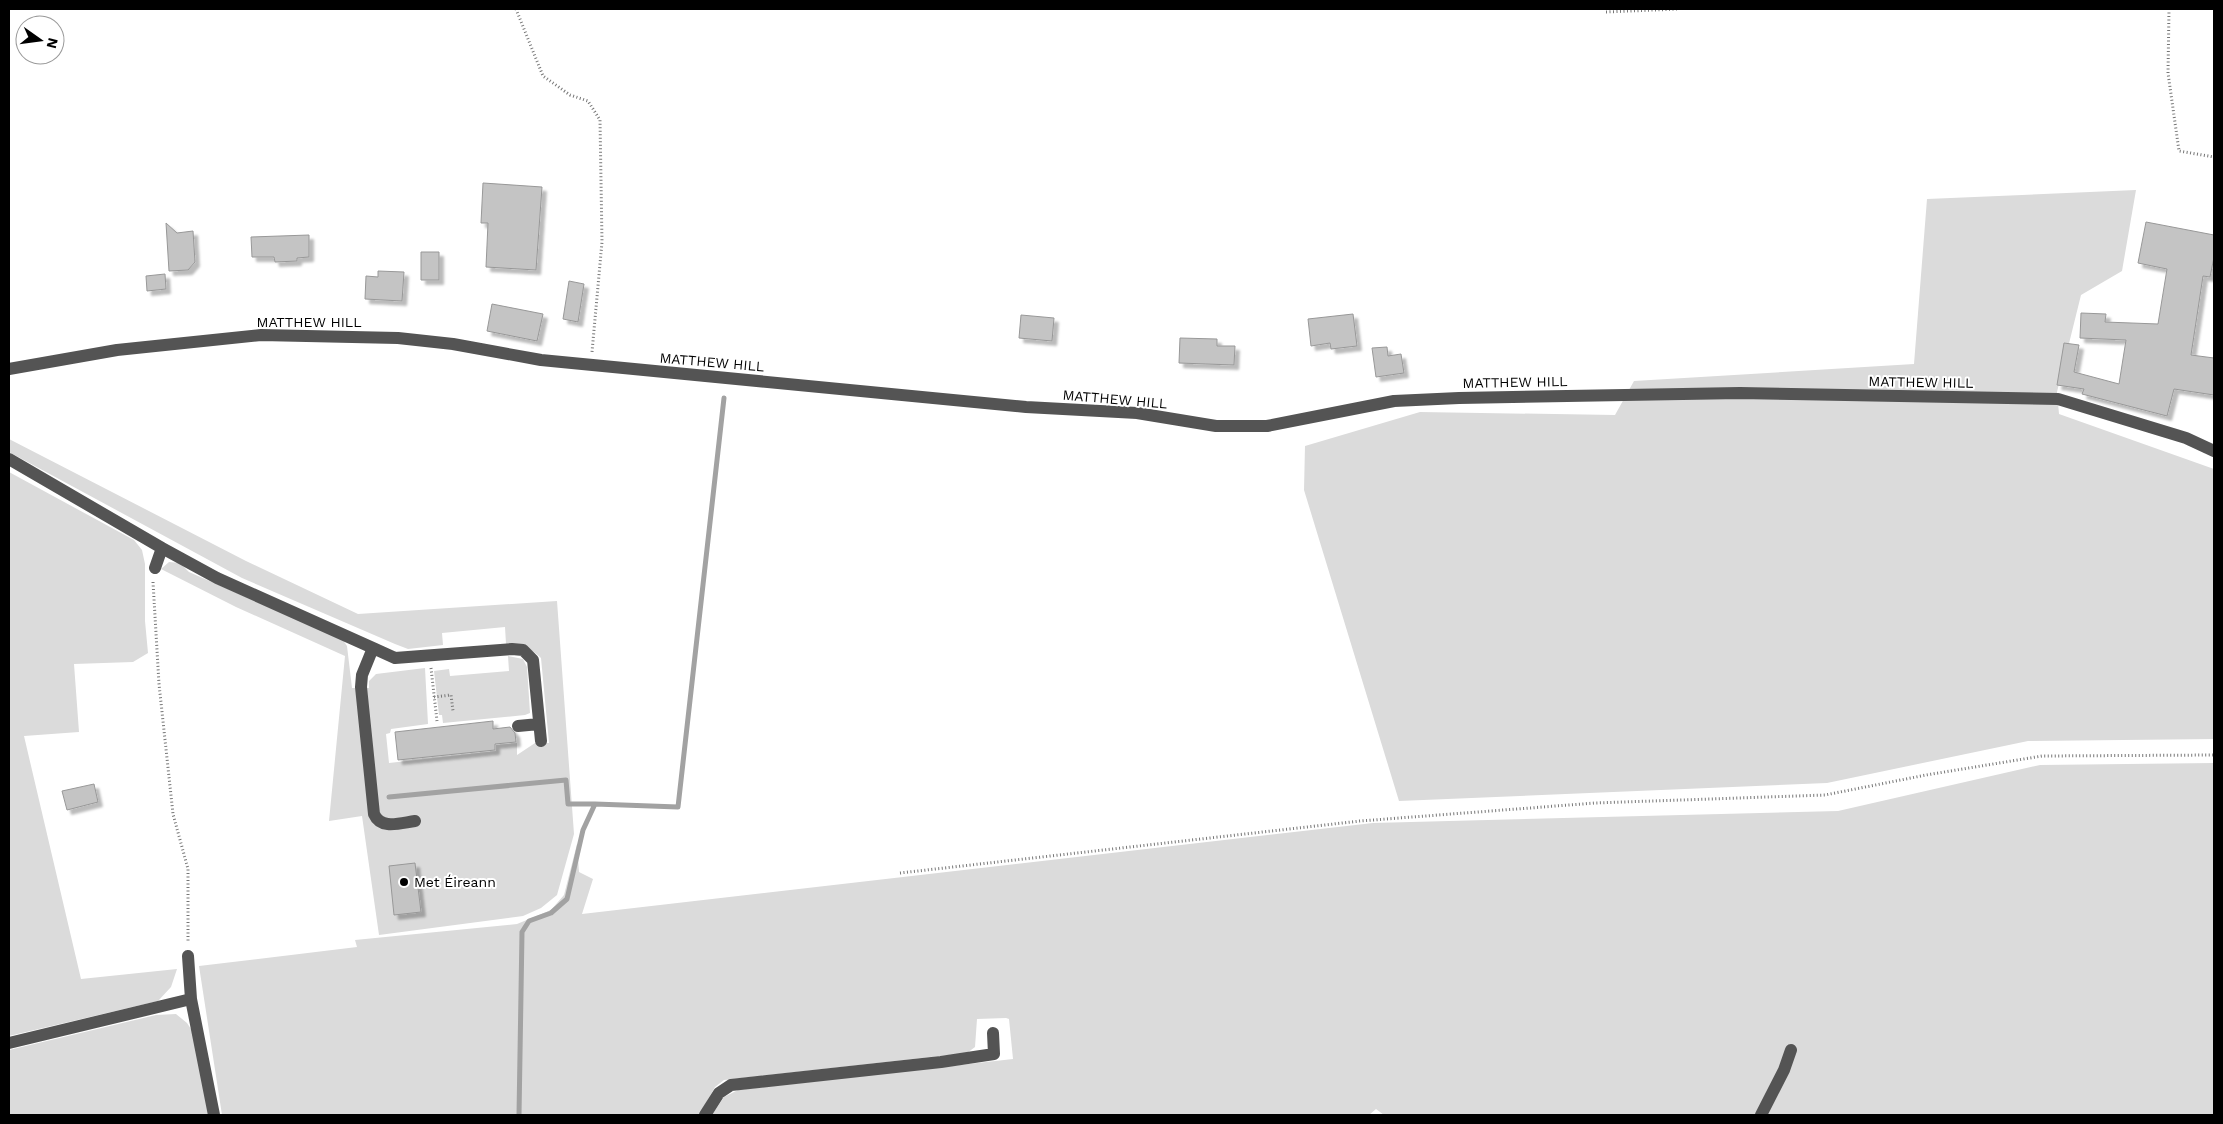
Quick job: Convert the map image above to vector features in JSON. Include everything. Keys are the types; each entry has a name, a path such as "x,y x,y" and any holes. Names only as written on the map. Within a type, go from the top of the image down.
{"street":[{"name":"MATTHEW HILL","path":"9,369 117,350 261,335 398,338 453,344 541,360 1026,407 1137,413 1216,426 1267,426 1394,401 1459,398 1740,393 2058,399 2186,438 2214,451"},
{"path":"9,459 217,578 395,658 512,648 529,654 533,660 541,741"},
{"path":"155,568 162,548"},
{"path":"373,648 362,675 361,688 374,814 376,820 384,825 415,821"},
{"path":"518,726 539,724"},
{"path":"188,956 191,999 214,1115"},
{"path":"9,1043 191,999"},
{"path":"705,1115 719,1092 731,1085 941,1062 994,1054 993,1033"},
{"path":"1761,1115 1784,1070 1791,1050"}],"path":[{"path":"516,9 542,76 570,95 588,101 600,120 602,242 591,365"},
{"path":"1606,12 1678,9"},
{"path":"2169,9 2168,73 2179,151 2214,157"},
{"path":"155,568 153,576 153,614 172,814 188,869 188,956"},
{"path":"437,722 430,666 448,665 447,654"},
{"path":"434,697 452,695 453,711"},
{"path":"900,873 1360,821 1595,803 1826,795 1926,775 2042,756 2214,755"}],"shaded area":[{"path":"2136,190 2122,271 2081,295 2057,392 2059,414 2214,469 2214,739 2028,741 1827,783 1399,801 1304,490 1305,446 1420,412 1615,415 1634,381 1914,364 1927,199"},
{"path":"9,439 246,561 358,614 557,601 574,834 557,895 541,908 523,916 379,935 362,816 329,821 345,656 236,607 161,569 169,562 180,563 189,572 343,640 347,646 352,688 369,688 369,681 376,674 425,668 428,724 391,729 390,733 386,734 389,763 496,751 496,745 517,743 517,755 535,743 549,743 541,658 525,647 506,644 505,627 442,633 443,645 408,649 242,578 9,452"},
{"path":"9,472 134,540 142,550 145,564 145,621 148,653 133,662 74,664 79,732 24,736 81,979 177,969 171,987 158,1001 9,1036"},
{"path":"508,656 523,659 527,667 530,713 443,723 442,715 439,715 434,671 449,669 450,676 509,671"},
{"path":"2214,763 2214,1115 1384,1115 1376,1109 1369,1115 712,1115 724,1097 738,1090 1013,1059 1009,1019 1006,1018 977,1019 975,1047 967,1053 724,1080 715,1087 699,1115 222,1115 199,966 357,947 355,940 517,924 551,910 564,895 577,844 579,872 593,879 582,914 1373,823 1838,811 2040,765"},
{"path":"176,1014 187,1023 193,1032 210,1115 9,1115 9,1050 156,1015"}],"building":[{"path":"483,183 542,187 536,270 486,267 488,223 481,223"},
{"path":"2146,222 2214,235 2214,257 2210,277 2203,276 2191,355 2214,358 2214,395 2174,389 2167,416 2082,394 2084,389 2057,385 2064,343 2079,345 2074,372 2119,384 2126,340 2080,338 2081,313 2106,314 2105,322 2158,324 2167,269 2138,263"},
{"path":"166,223 177,233 193,231 195,262 188,270 169,271"},
{"path":"309,235 309,257 297,258 297,261 275,262 274,257 252,257 251,237"},
{"path":"421,252 439,252 439,280 421,280"},
{"path":"378,271 404,272 402,301 365,299 366,276 378,277"},
{"path":"165,274 166,289 147,291 146,276"},
{"path":"569,281 584,284 578,322 563,319"},
{"path":"492,304 543,314 537,341 487,331"},
{"path":"1353,314 1357,346 1331,349 1330,343 1311,346 1308,319"},
{"path":"1021,315 1054,318 1052,341 1019,338"},
{"path":"1180,338 1217,339 1217,346 1235,346 1234,365 1179,363"},
{"path":"1387,347 1388,356 1401,354 1404,373 1376,377 1372,348"},
{"path":"493,721 493,729 510,727 515,733 516,742 495,744 495,750 398,760 395,732"},
{"path":"94,784 98,802 67,810 62,791"},
{"name":"Met Éireann","path":"415,863 421,912 394,915 389,866"}],"waterway":[{"path":"595,804 678,807 724,398"},
{"path":"389,797 566,780 568,804 595,804 583,830 567,899 551,913 529,921 522,932 519,1115"}],"place":[{"name":"Met Éireann","path":"404,882"}]}
